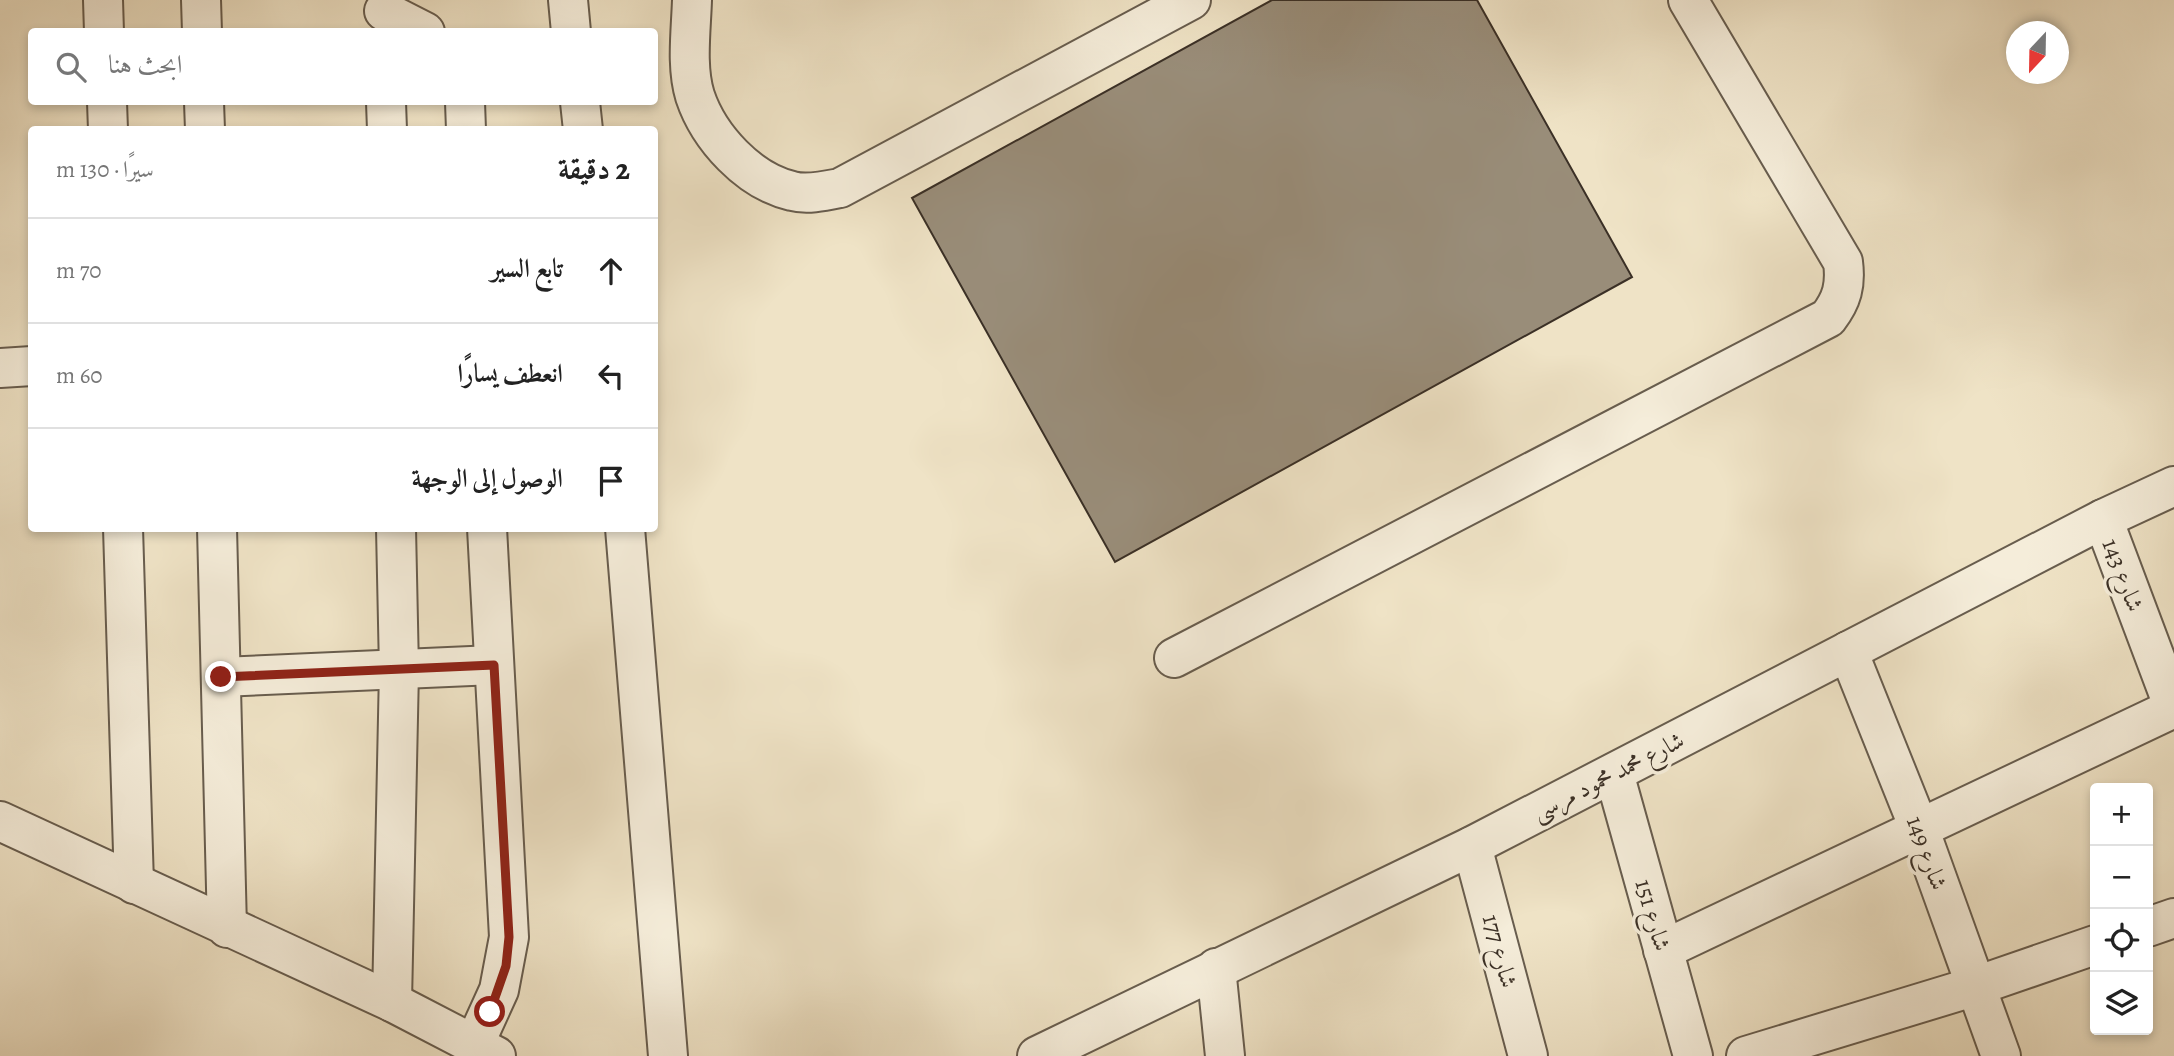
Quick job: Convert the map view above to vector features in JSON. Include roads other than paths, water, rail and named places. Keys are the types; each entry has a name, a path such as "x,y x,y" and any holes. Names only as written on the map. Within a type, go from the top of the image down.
{"street":[{"path":"103,0 104,28"},
{"path":"201,0 202,28"},
{"path":"568,0 571,28"},
{"path":"692,0 690,63 695,96 716,136 744,166 766,181 793,191 818,192 840,188 1191,0"},
{"path":"1174,658 1828,318 1839,303 1844,288 1843,262 1688,0"},
{"path":"383,14 416,28"},
{"path":"107,105 108,126"},
{"path":"204,105 205,126"},
{"path":"386,105 387,126"},
{"path":"465,105 466,126"},
{"path":"580,105 583,126"},
{"path":"0,368 28,366"},
{"name":"شارع محمد محمود مرسى","path":"1037,1056 1472,846 2103,519 2174,485"},
{"name":"شارع 143","path":"2103,519 2174,708"},
{"path":"123,532 134,884"},
{"path":"218,532 227,928"},
{"path":"392,1002 399,670 396,532"},
{"path":"0,821 392,1002 485,1050 509,937 487,532"},
{"path":"625,532 668,1056"},
{"name":"شارع 149","path":"1848,651 1919,828 2001,1056"},
{"path":"221,677 494,665"},
{"path":"1663,950 2174,708"},
{"name":"شارع 151","path":"1614,773 1693,1056"},
{"name":"شارع 177","path":"1472,846 1528,1056"},
{"path":"2153,925 2174,918"},
{"path":"1746,1056 1976,986 2090,947"},
{"path":"1216,968 1225,1056"}]}
